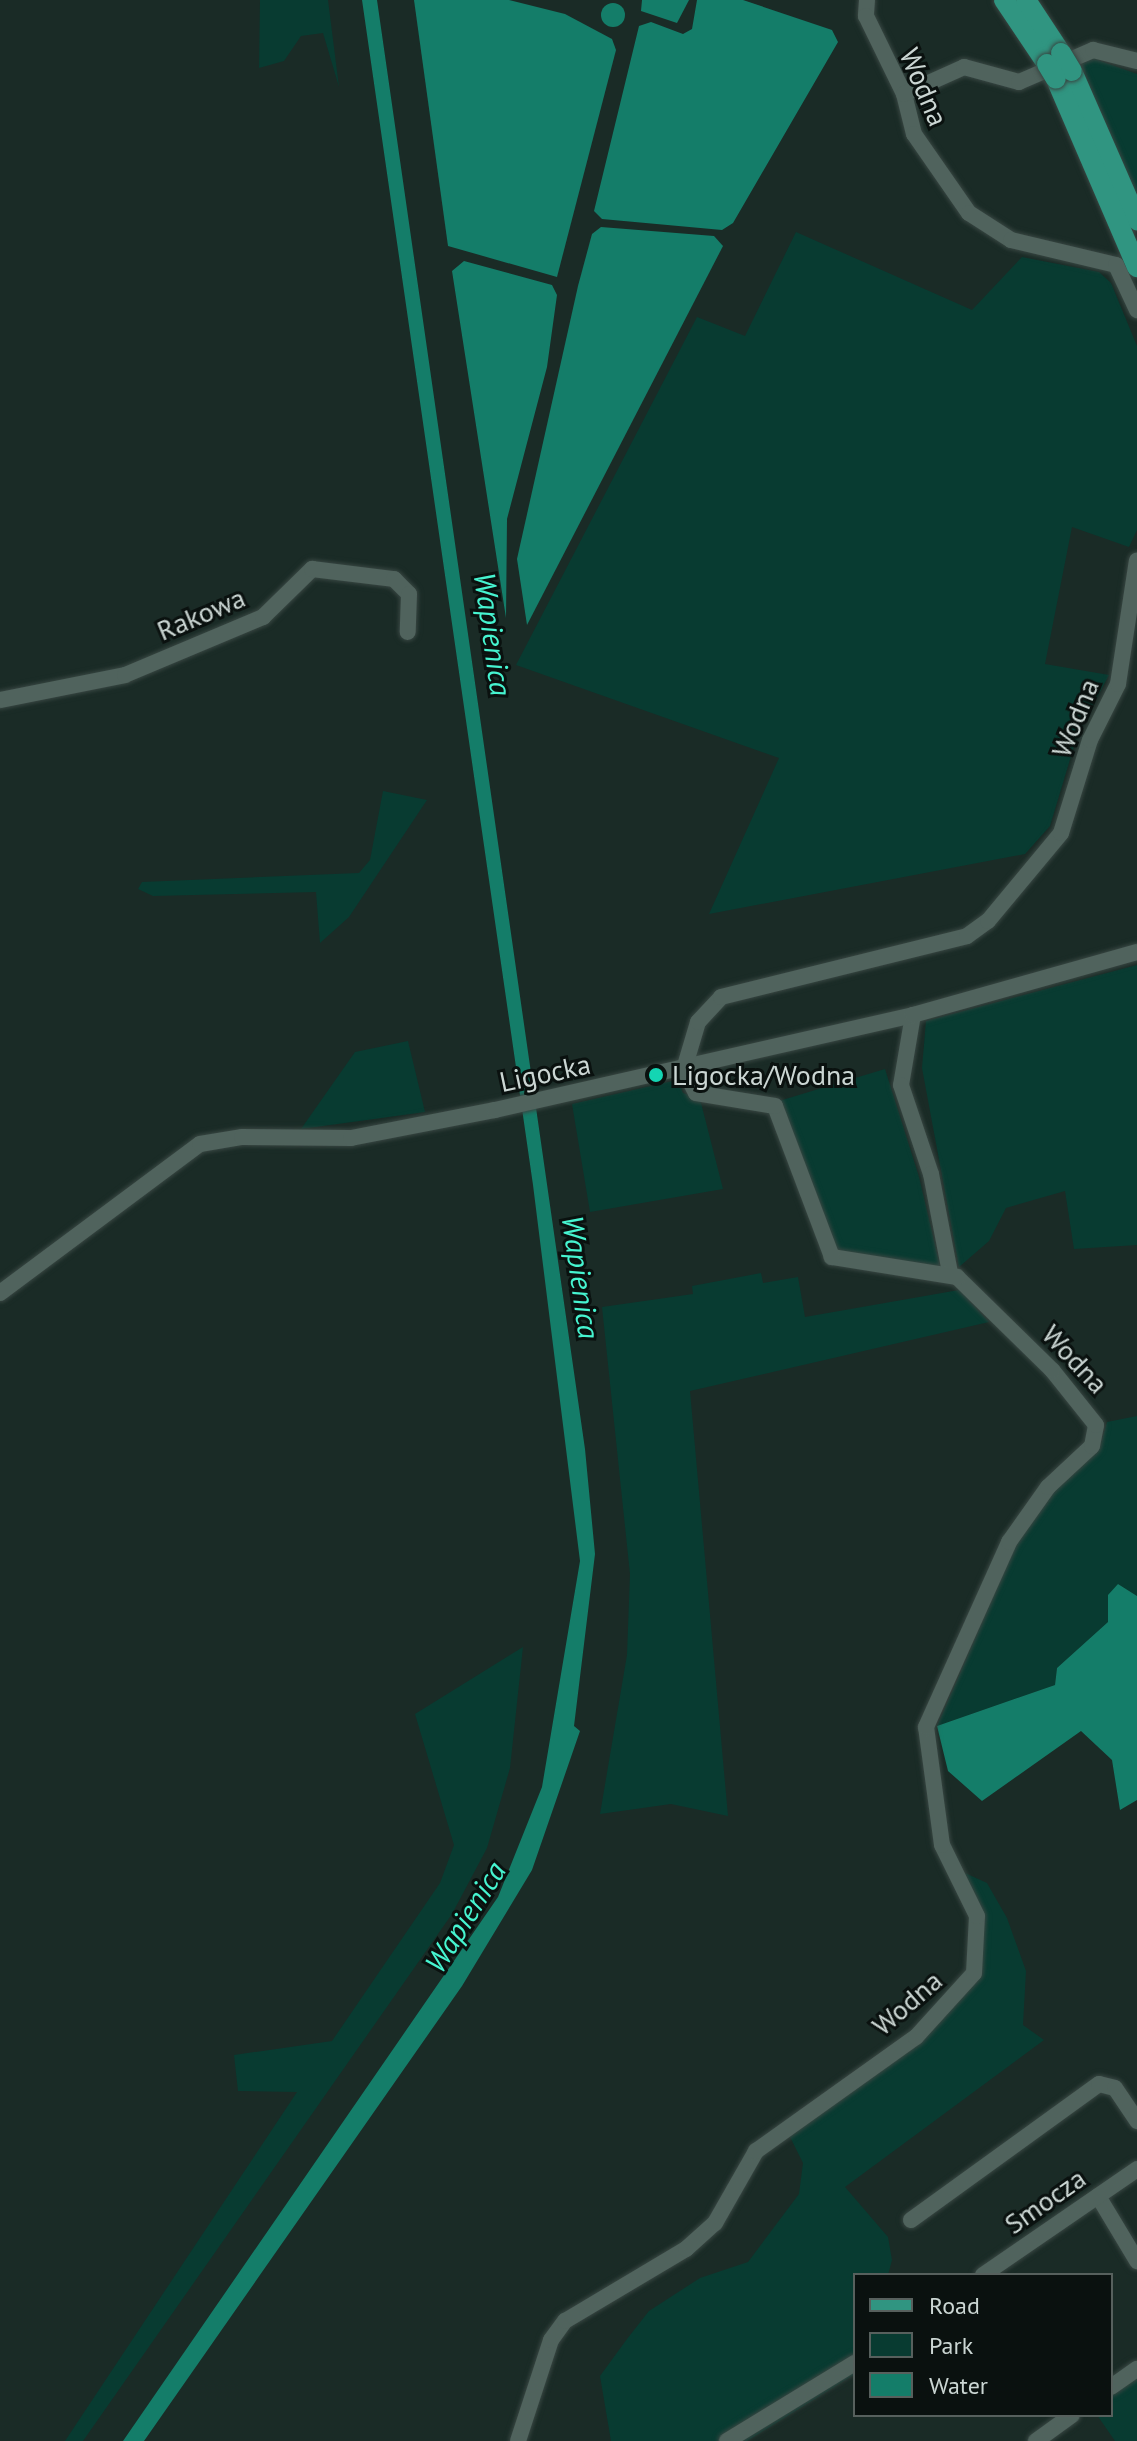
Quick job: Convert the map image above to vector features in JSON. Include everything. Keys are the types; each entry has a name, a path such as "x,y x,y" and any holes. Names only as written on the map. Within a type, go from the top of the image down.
{"main road":[{"path":"1004,0 1059,67 1137,267"},
{"path":"1026,0 1137,220"}],"street":[{"name":"Wodna","path":"867,0 876,43 904,94 914,134 969,213 1011,240 1116,265 1137,310"},
{"path":"904,94 964,67 1019,82 1093,50 1137,61"},
{"name":"Wodna","path":"684,1069 698,1022 721,997 967,936 988,921 1061,833 1090,740 1118,684 1137,560"},
{"name":"Rakowa","path":"0,700 125,675 263,617 312,569 394,579 409,594 408,632"},
{"name":"Ligocka","path":"0,1293 200,1144 242,1137 351,1138 502,1109 913,1015 1137,952"},
{"path":"684,1069 696,1093 775,1106 832,1257 950,1273 931,1174 901,1085 913,1015"},
{"name":"Wodna","path":"518,2441 546,2352 565,2321 686,2249 715,2223 756,2151 916,2037 974,1973 977,1916 942,1845 926,1727 1009,1542 1048,1487 1097,1438 1091,1412 950,1273"},
{"path":"911,2220 1099,2084 1115,2088 1137,2121"},
{"name":"Smocza","path":"986,2273 1137,2169"},
{"path":"1098,2196 1137,2261"},
{"path":"727,2441 853,2364"},
{"path":"1113,2386 1137,2369"},
{"path":"1036,2441 1069,2417"}],"green space":[{"path":"260,0 328,0 339,87 323,33 301,36 284,61 259,68"},
{"path":"1095,59 1137,74 1137,195 1076,63"},
{"path":"796,232 972,310 1022,257 1099,272 1111,283 1137,346 1137,530 1129,547 1072,527 1045,664 1109,675 1078,733 1050,826 1025,854 709,914 779,758 516,665 697,317 745,336"},
{"path":"383,791 427,800 349,917 320,943 316,892 153,896 138,889 142,882 359,873 370,860"},
{"path":"1137,965 1137,1245 1074,1249 1065,1191 1006,1208 989,1241 959,1267 922,1068 926,1021"},
{"path":"408,1041 425,1112 301,1129 355,1052"},
{"path":"885,1069 919,1177 940,1266 836,1252 779,1101"},
{"path":"677,1080 683,1093 700,1099 723,1189 590,1212 572,1104"},
{"path":"761,1273 763,1283 798,1277 805,1317 959,1290 989,1322 690,1391 728,1816 671,1804 600,1814 627,1655 630,1574 602,1307 693,1294 692,1286"},
{"path":"1137,1416 1137,1596 1118,1584 1108,1622 1057,1668 1055,1685 937,1726 1015,1547 1056,1489 1099,1450 1107,1422"},
{"path":"523,1647 510,1768 487,1848 452,1914 83,2441 65,2441 297,2092 238,2091 234,2055 332,2041 440,1883 454,1845 415,1714"},
{"path":"965,1873 987,1883 1007,1918 1026,1971 1023,2025 1044,2040 845,2187 888,2237 892,2260 889,2273 853,2273 853,2375 747,2441 611,2441 600,2376 649,2311 700,2278 748,2262 799,2194 803,2163 787,2131 920,2042 979,1975 981,1911"},
{"path":"1137,2374 1137,2441 1115,2441 1098,2417 1113,2417 1113,2391"}],"water":[{"path":"362,0 377,0 585,1449 595,1554 574,1726 580,1731 532,1870 462,1986 144,2441 123,2441 498,1897 542,1787 580,1561 533,1185"},
{"path":"414,0 509,0 565,14 612,39 616,50 557,277 448,246"},
{"path":"642,0 689,0 677,23 641,11"},
{"path":"697,0 743,0 832,30 838,42 733,223 722,230 602,219 594,211 639,26 651,22 683,34 692,29"},
{"path":"613,3 622,6 625,15 622,24 613,27 604,24 601,15 604,6"},
{"path":"601,227 714,236 723,246 527,625 517,559 578,286 592,234"},
{"path":"464,261 552,285 557,295 547,367 507,519 506,618 452,271"},
{"path":"1118,1584 1137,1596 1137,1800 1120,1810 1112,1760 1081,1731 982,1801 948,1771 937,1726 1055,1685 1057,1668 1108,1622 1108,1595"}],"place":[{"name":"Ligocka/Wodna","path":"656,1075"}],"water label":[{"name":"Wapienica","path":"493,634"},
{"name":"Wapienica","path":"581,1277"},
{"name":"Wapienica","path":"465,1917"}]}
